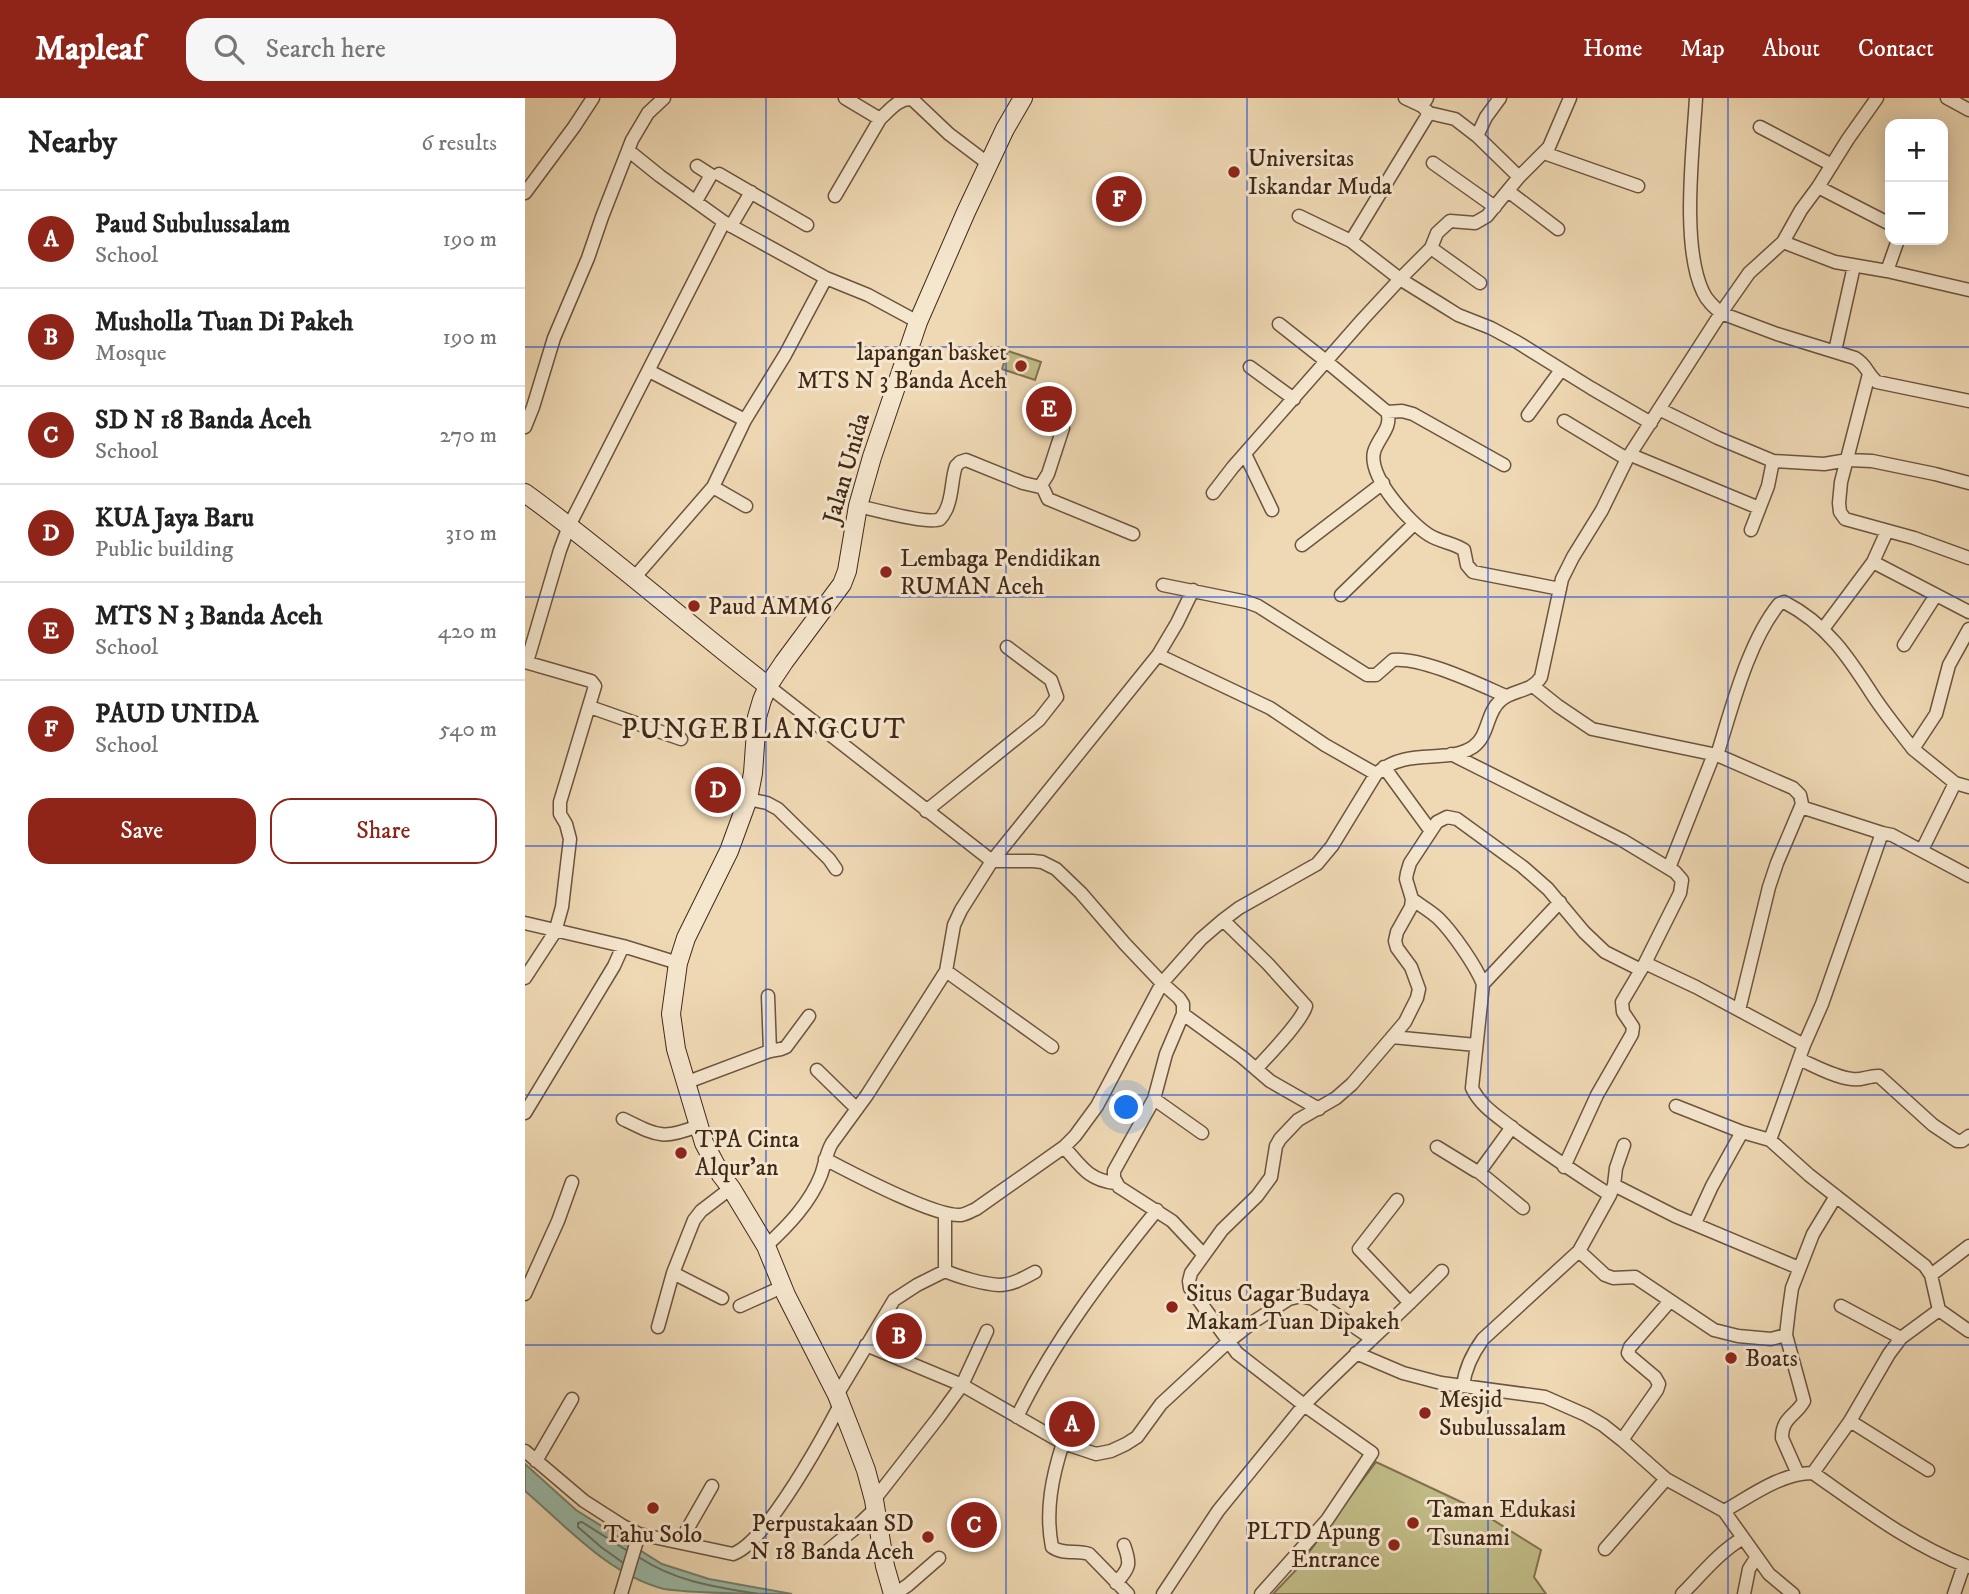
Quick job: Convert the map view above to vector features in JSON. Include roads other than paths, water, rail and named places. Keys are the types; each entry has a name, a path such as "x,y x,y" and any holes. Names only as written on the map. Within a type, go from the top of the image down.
{"street":[{"path":"525,193 593,98"},
{"path":"525,427 554,338 589,258 632,139 649,113 663,98"},
{"path":"845,98 880,120"},
{"name":"Jalan Unida","path":"894,1594 885,1566 866,1470 838,1400 782,1287 766,1246 711,1158 684,1083 673,1037 671,1014 678,963 686,938 729,851 748,799 753,773 757,717 768,686 842,584 847,571 858,506 872,457 918,322 966,212 1023,98"},
{"path":"1405,98 1455,119 1477,136 1519,177"},
{"path":"1477,136 1486,117 1500,98"},
{"path":"1213,493 1400,278 1431,248 1437,233 1445,224 1456,220 1475,223 1487,216 1519,177 1544,153 1555,137 1570,98"},
{"path":"1696,98 1691,208 1693,250 1703,292 1713,306 1721,313 1777,334 1855,358 1863,362 1869,374 1882,383 1969,401"},
{"path":"825,1159 882,1187 946,1213 968,1213 1064,1147 1075,1136 1097,1106 1162,983 1201,939 1223,919 1317,864 1332,846 1380,771 1407,758 1451,754 1471,749 1478,743 1495,706 1506,696 1533,687 1541,677 1560,589 1573,556 1602,510 1629,457 1721,313 1749,273 1783,242 1801,210 1877,98"},
{"path":"1947,98 1969,110"},
{"path":"835,196 880,120 900,101 912,99 949,134 990,165"},
{"path":"1351,241 1426,106"},
{"path":"1760,127 1832,165"},
{"path":"629,151 727,224 826,278 868,295 918,322"},
{"path":"1544,153 1638,186"},
{"path":"1433,163 1495,207"},
{"path":"696,201 711,174 697,166"},
{"path":"719,174 807,225"},
{"path":"1818,187 1885,221"},
{"path":"1508,191 1558,229"},
{"path":"525,978 555,932 562,907 569,839 566,824 560,814 560,802 595,691 594,683 526,662 569,526 727,224 751,192"},
{"path":"1299,216 1351,241 1400,278 1458,315 1500,332 1651,423"},
{"path":"1783,242 1854,266 1969,290"},
{"path":"1887,271 1896,245"},
{"path":"1431,248 1480,283"},
{"path":"1835,351 1854,266"},
{"path":"634,579 713,487 745,420 785,355 826,278"},
{"path":"1279,324 1387,412 1389,424 1374,453 1375,467 1383,484 1414,524 1440,541 1461,547 1466,552 1468,565 1473,572 1560,589"},
{"path":"1250,368 1294,399"},
{"path":"1528,415 1561,370"},
{"path":"649,372 745,420"},
{"path":"1869,374 1841,482 1840,512 1845,519 1914,538 1969,558"},
{"path":"1659,409 1773,461 1824,464 1848,460 1872,461 1969,484"},
{"path":"1387,412 1402,411 1413,414 1504,464"},
{"path":"1565,422 1629,457 1759,508"},
{"path":"1063,428 1042,486 1048,499 1133,534"},
{"path":"1245,454 1272,510"},
{"path":"858,506 908,517 940,519 949,504 956,466 967,460 1023,483 1042,486"},
{"path":"1751,530 1768,486 1773,461"},
{"path":"1301,545 1383,484"},
{"path":"713,487 747,506"},
{"path":"525,493 992,861 1042,862 1056,869 1182,1001 1183,1014 1167,1054 1154,1099 1114,1171 1115,1183"},
{"path":"1341,594 1414,524"},
{"path":"1822,629 1873,562 1887,530"},
{"path":"1873,562 1969,612"},
{"path":"1163,584 1258,606 1367,675 1379,674 1393,660 1405,660 1445,672 1506,696"},
{"path":"766,1246 785,1229 800,1210 815,1187 832,1143 946,971 954,925 992,861 1158,655 1193,590"},
{"path":"1904,645 1936,595"},
{"path":"1669,868 1716,754 1762,630 1776,606 1782,603 1786,603 1822,629 1856,668 1881,708 1913,749 1955,783 1969,787"},
{"path":"1913,749 1936,715 1949,665 1969,629"},
{"path":"926,811 1039,720 1056,697 1051,680 1007,647"},
{"path":"1158,655 1270,708 1325,745 1380,771 1430,830"},
{"path":"1533,687 1592,729 1716,754 1793,788 1801,799 1801,807 1769,887 1739,1010"},
{"path":"590,707 681,739"},
{"path":"1451,754 1610,834 1669,868 1682,880 1682,889 1622,1006 1632,1024 1633,1032 1597,1095 1564,1167"},
{"path":"1922,850 1955,783"},
{"path":"748,799 767,803 778,809 836,869"},
{"path":"1801,807 1892,835 1969,876"},
{"path":"1261,1594 1327,1520 1372,1453 1237,1353 1189,1285 1191,1273 1222,1230 1266,1185 1280,1139 1298,1120 1319,1109 1352,1084 1405,1022 1419,989 1414,974 1395,941 1412,899 1406,879 1410,863 1430,830 1442,818 1457,819 1523,867 1560,902 1584,932 1605,952 1696,987 1804,1045"},
{"path":"1770,1140 1804,1045 1822,1004 1882,833"},
{"path":"1412,899 1444,925 1483,984"},
{"path":"1560,902 1483,984 1472,1088 1483,1105 1564,1167 1612,1190 1799,1268"},
{"path":"1223,919 1305,1006 1305,1011 1256,1069"},
{"path":"525,923 623,946 678,963"},
{"path":"525,1114 614,966 623,946"},
{"path":"946,971 1052,1047"},
{"path":"768,996 770,1051"},
{"path":"1183,1014 1278,1086 1319,1109"},
{"path":"684,1083 786,1047 809,1016"},
{"path":"1392,1037 1476,1045"},
{"path":"1799,1059 1844,1078 1883,1078 1911,1105 1957,1141 1969,1136"},
{"path":"817,1070 857,1109"},
{"path":"1154,1099 1202,1133"},
{"path":"1676,1106 1770,1140 1917,1259 1931,1275 1939,1310 1969,1331"},
{"path":"623,1119 649,1132 665,1135 673,1135 698,1126"},
{"path":"1479,1172 1512,1127"},
{"path":"1695,1223 1742,1132"},
{"path":"1463,1386 1467,1366 1483,1339 1579,1251 1612,1190 1624,1145"},
{"path":"1064,1147 1097,1180 1115,1183 1172,1221 1204,1255"},
{"path":"1437,1147 1479,1172 1523,1208"},
{"path":"525,1294 558,1221 572,1182"},
{"path":"658,1327 673,1273 694,1220 701,1211 731,1188"},
{"path":"1798,1474 1782,1437 1790,1415 1803,1405 1804,1397 1786,1335 1792,1288 1813,1234 1836,1196"},
{"path":"1397,1200 1359,1249 1410,1303"},
{"path":"1017,1417 1045,1365 1116,1261 1157,1210"},
{"path":"945,1271 946,1213"},
{"path":"1931,1275 1969,1246"},
{"path":"1579,1251 1605,1276 1635,1277 1714,1330 1738,1336 1771,1339 1786,1335"},
{"path":"525,1451 584,1501 639,1538 680,1542 733,1554 762,1529 808,1465 866,1345 894,1300 945,1271 998,1285 1012,1283 1035,1272"},
{"path":"1163,1594 1218,1511 1304,1405 1442,1271"},
{"path":"673,1273 722,1298"},
{"path":"740,1306 782,1287"},
{"path":"866,1345 961,1385 1063,1443 1096,1454 1126,1444 1137,1437 1161,1404 1229,1341 1289,1298 1301,1296 1313,1299 1371,1338"},
{"path":"1622,1440 1659,1384 1655,1377 1630,1356 1630,1347 1670,1301"},
{"path":"1841,1306 1901,1338"},
{"path":"1813,1473 1850,1421 1901,1338 1939,1310"},
{"path":"825,1553 853,1530 874,1505 938,1418 961,1385 987,1331"},
{"path":"1356,1353 1403,1373 1463,1386 1545,1397 1586,1415 1622,1440 1666,1479 1724,1511 1756,1558 1778,1583 1793,1594"},
{"path":"536,1461 572,1399"},
{"path":"1850,1421 1928,1470"},
{"path":"1063,1443 1053,1473 1049,1503 1052,1547 1060,1552 1089,1554 1120,1589 1129,1565 1124,1545"},
{"path":"1724,1511 1775,1483 1798,1474 1813,1473 1889,1526 1935,1553 1967,1566 1954,1594"},
{"path":"1605,1549 1666,1479"},
{"path":"680,1542 712,1486"},
{"path":"621,1594 639,1538"},
{"path":"1682,1594 1721,1553 1743,1538"},
{"path":"894,1594 939,1558"},
{"path":"1744,1594 1749,1570 1756,1558"}],"water":[{"path":"525,1464 576,1510 662,1564 709,1579 792,1594 664,1589 625,1573 589,1548 525,1491"}],"place":[{"name":"Universitas Iskandar Muda","path":"1234,172"},
{"name":"PAUD UNIDA","path":"1119,199"},
{"name":"lapangan basket MTS N 3 Banda Aceh","path":"1021,366"},
{"name":"MTS N 3 Banda Aceh","path":"1049,409"},
{"name":"Lembaga Pendidikan RUMAN Aceh","path":"886,572"},
{"name":"Paud AMM6","path":"694,606"},
{"name":"KUA Jaya Baru","path":"718,790"},
{"name":"TPA Cinta Alqur'an","path":"681,1153"},
{"name":"Situs Cagar Budaya Makam Tuan Dipakeh","path":"1172,1307"},
{"name":"Musholla Tuan Di Pakeh","path":"899,1336"},
{"name":"Boats","path":"1731,1358"},
{"name":"Mesjid Subulussalam","path":"1425,1413"},
{"name":"Paud Subulussalam","path":"1072,1424"},
{"name":"Tahu Solo","path":"653,1508"},
{"name":"Taman Edukasi Tsunami","path":"1413,1523"},
{"name":"SD N 18 Banda Aceh","path":"974,1525"},
{"name":"Perpustakaan SD N 18 Banda Aceh","path":"928,1537"},
{"name":"PLTD Apung Entrance","path":"1394,1545"}],"district":[{"name":"PUNGEBLANGCUT","path":"764,728"}]}
